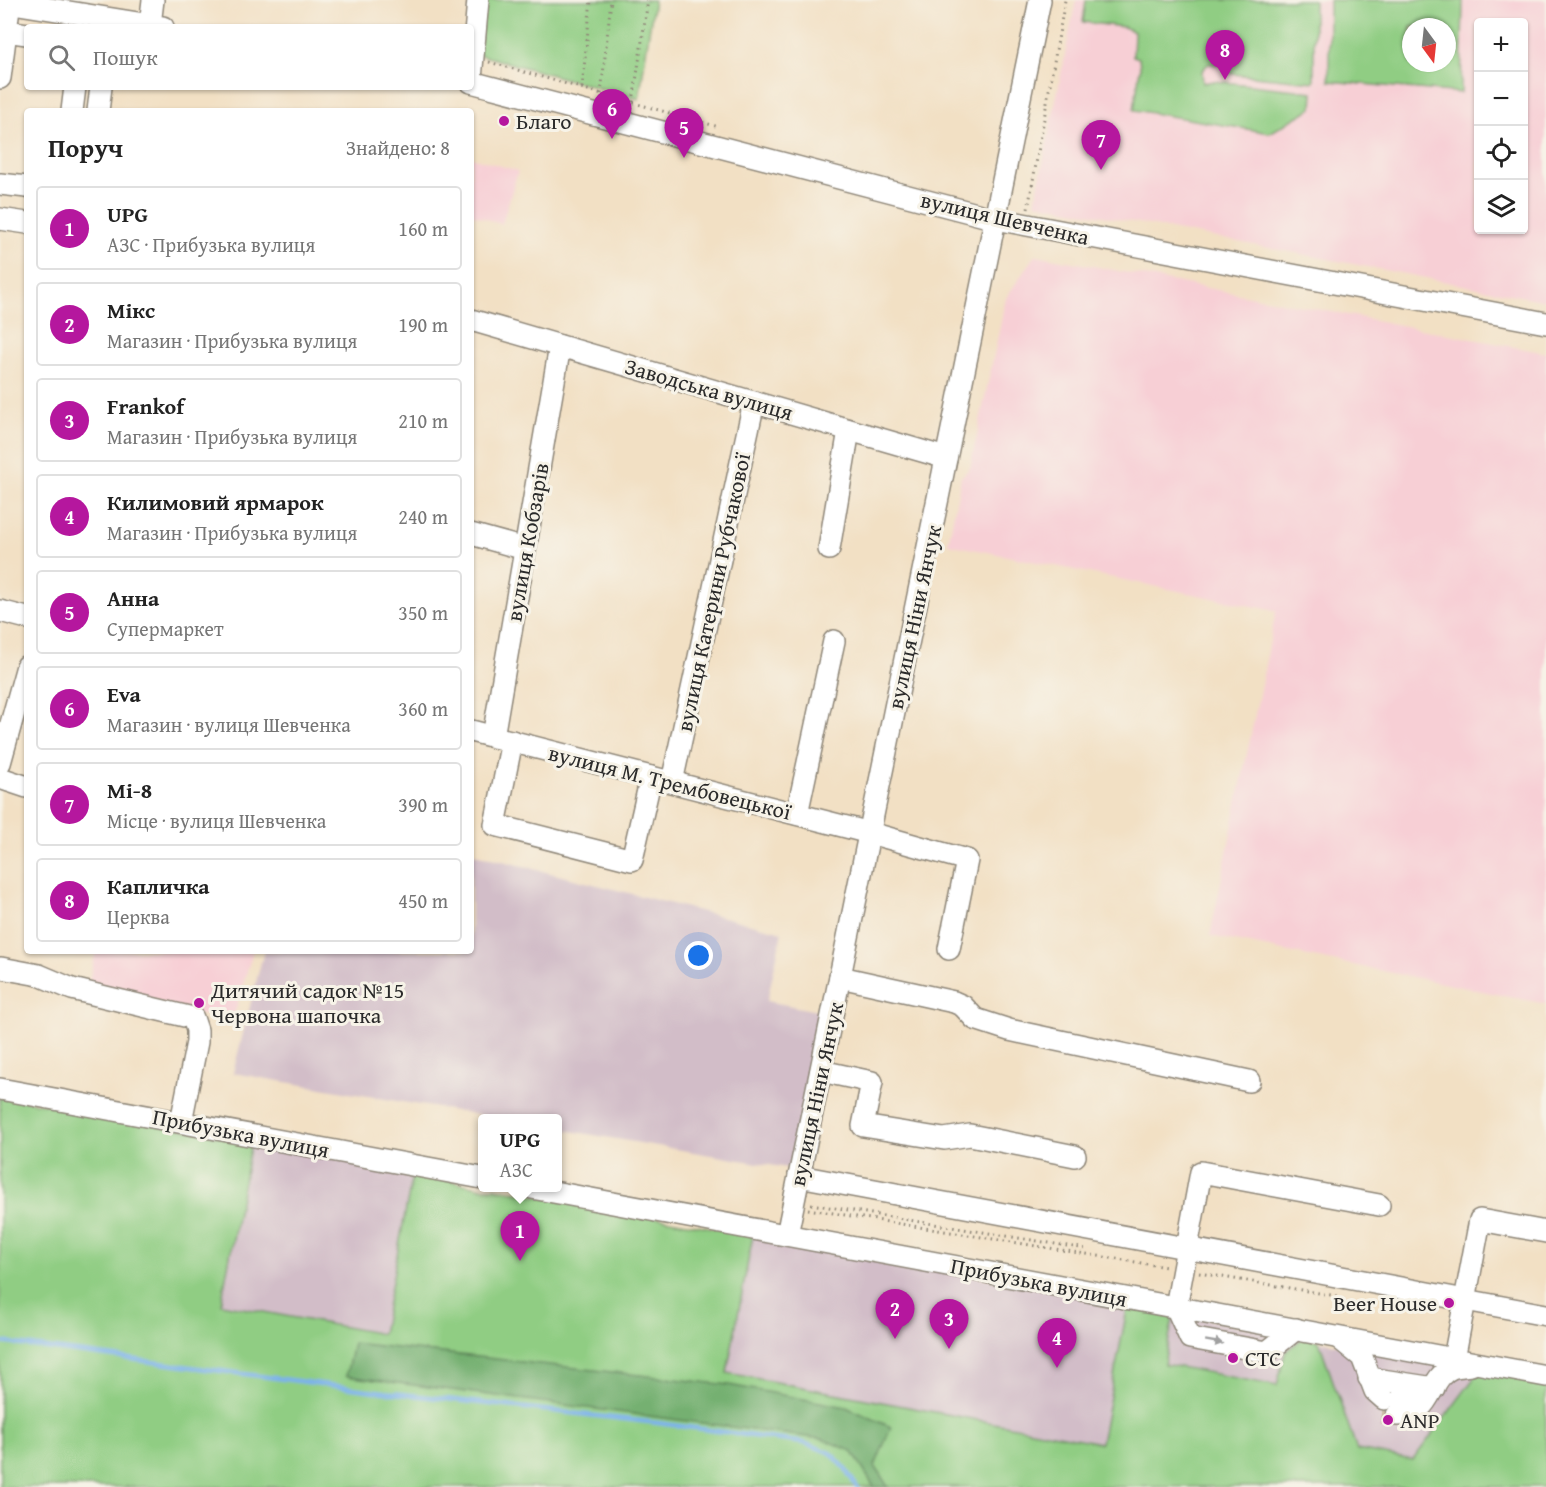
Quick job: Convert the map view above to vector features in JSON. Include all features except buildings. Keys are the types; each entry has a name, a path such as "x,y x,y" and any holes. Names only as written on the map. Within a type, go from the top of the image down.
{"street":[{"path":"153,0 156,24"},
{"path":"474,46 478,0"},
{"name":"вулиця Ніни Янчук","path":"787,1235 1040,0"},
{"path":"0,78 17,32 7,1 145,24"},
{"name":"вулиця Шевченка","path":"474,81 996,219 1546,323"},
{"path":"72,108 75,90"},
{"path":"98,108 101,90"},
{"path":"0,184 24,187"},
{"path":"0,219 24,223"},
{"name":"Заводська вулиця","path":"474,321 946,458"},
{"name":"вулиця Кобзарів","path":"560,346 525,549 495,825 632,860 651,777"},
{"name":"вулиця Катерини Рубчакової","path":"672,782 754,402"},
{"path":"829,549 849,430"},
{"path":"474,535 525,549"},
{"path":"0,611 24,617"},
{"path":"797,814 834,641"},
{"path":"0,764 24,677"},
{"name":"вулиця М. Трембовецької","path":"474,732 967,860 949,949"},
{"path":"0,778 24,786"},
{"path":"0,970 39,975 72,989 193,1018 197,1030 197,1042 181,1122"},
{"path":"840,977 954,1002 963,1006 975,1019 1009,1030 1250,1081"},
{"path":"821,1071 872,1082 863,1126 944,1139 970,1135 1075,1156"},
{"name":"Прибузька вулиця","path":"0,1089 478,1177"},
{"path":"1176,1307 1201,1172 1379,1205"},
{"path":"799,1176 1546,1315"},
{"name":"Прибузька вулиця","path":"554,1192 1546,1376"},
{"path":"1454,1359 1480,1220 1546,1232"},
{"path":"1337,1337 1362,1357 1374,1390 1391,1407 1434,1388 1451,1368 1481,1364"},
{"path":"1369,1378 1434,1388"}],"path":[{"path":"582,88 591,0"},
{"path":"601,94 611,0"},
{"path":"633,102 648,0"},
{"path":"1036,226 1027,213 1065,0"},
{"path":"792,1213 803,1208 1346,1297"}],"shaded area":[{"path":"1076,0 1546,0 1546,301 1035,203"},
{"path":"474,158 518,171 502,224 474,215"},
{"path":"1035,255 1546,353 1546,1004 1210,936 1276,611 948,544 961,477 970,468 1006,298"},
{"path":"474,854 782,932 767,1001 826,1013 793,1169 562,1130 562,1114 478,1115 233,1073 263,954 474,954"},
{"name":"Дитячий садок №15 Червона шапочка","path":"95,954 252,954 232,1022 88,984"},
{"path":"251,1142 413,1172 383,1334 220,1304"},
{"path":"753,1235 1128,1305 1102,1443 727,1373"},
{"path":"1174,1313 1303,1338 1285,1352 1278,1386 1164,1364"},
{"path":"1319,1341 1480,1370 1413,1460 1356,1450"}],"green space":[{"path":"480,0 654,0 639,99 476,54"},
{"path":"1086,0 1314,0 1314,82 1232,74 1223,65 1208,64 1202,71 1203,83 1214,81 1313,92 1312,108 1270,133 1134,110 1140,68 1139,58 1133,56 1134,32 1124,27 1083,22"},
{"path":"1329,0 1463,0 1461,93 1329,81"},
{"path":"0,1096 251,1142 221,1304 382,1334 413,1172 478,1187 478,1192 517,1192 753,1235 727,1373 1101,1443 1128,1305 1174,1313 1164,1364 1277,1386 1285,1352 1303,1338 1319,1341 1357,1450 1413,1460 1480,1370 1546,1383 1546,1487 0,1487"},
{"path":"353,1343 729,1385 846,1407 891,1427 875,1466 888,1487 874,1487 852,1451 822,1439 346,1376"}],"waterway":[{"path":"0,1342 367,1390 658,1423 804,1443 831,1453 857,1487"}],"tunnel":[{"path":"1382,1413 1397,1415"}],"place":[{"name":"Капличка","path":"1225,80"},
{"name":"Благо","path":"504,121"},
{"name":"Eva","path":"612,139"},
{"name":"Анна","path":"684,158"},
{"name":"Mi-8","path":"1101,170"},
{"name":"Дитячий садок №15 Червона шапочка","path":"199,1003"},
{"name":"UPG","path":"520,1261"},
{"name":"Beer House","path":"1449,1303"},
{"name":"Мікс","path":"895,1339"},
{"name":"Frankof","path":"949,1349"},
{"name":"СТС","path":"1233,1358"},
{"name":"Килимовий ярмарок","path":"1057,1368"},
{"name":"ANP","path":"1388,1420"}]}
